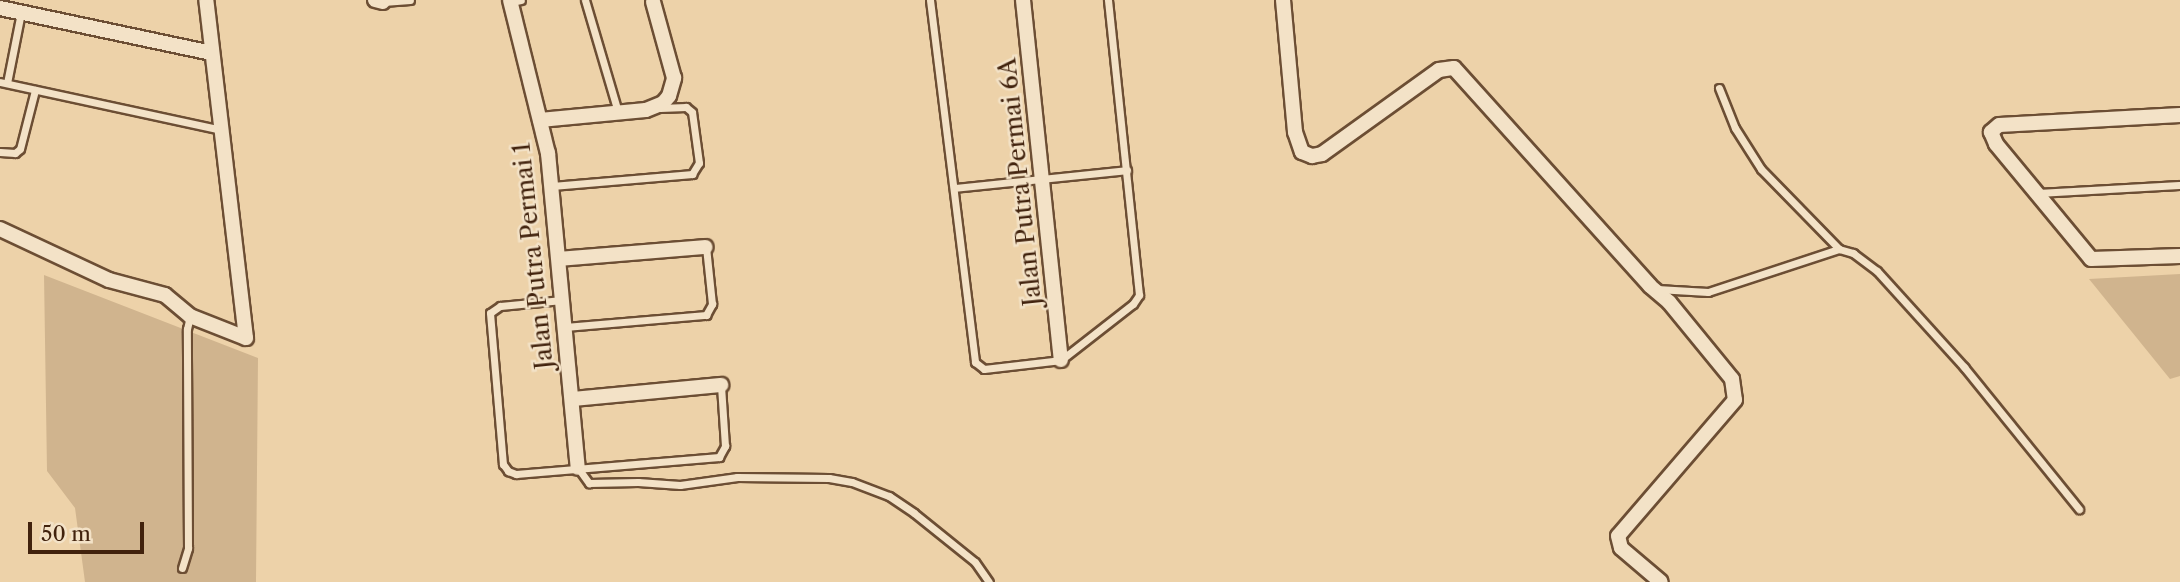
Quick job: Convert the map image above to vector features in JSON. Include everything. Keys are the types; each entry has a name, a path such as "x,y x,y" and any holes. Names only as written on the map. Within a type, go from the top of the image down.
{"street":[{"path":"0,229 109,280 165,295 190,316 246,338 206,0"},
{"name":"Jalan Putra Permai 6A","path":"1023,0 1061,360"},
{"path":"1283,0 1295,132 1302,152 1312,156 1322,154 1439,70 1454,68 1650,286 1657,289 1732,379 1736,393 1731,405 1618,536 1621,548 1661,582"},
{"name":"Jalan Putra Permai 1","path":"514,1 552,186 578,468"},
{"path":"540,120 618,113 659,106 673,88 674,78 653,2"},
{"path":"0,8 211,53"},
{"path":"2180,115 1998,125 1992,132 1996,144 2091,259 2180,256"},
{"path":"559,259 706,247"},
{"path":"572,398 720,385"}],"lane":[{"path":"379,1 410,0"},
{"path":"584,0 618,113"},
{"path":"930,0 977,366 984,369 1061,360 1133,304 1139,295 1108,0"},
{"path":"21,12 4,82 222,130"},
{"path":"1719,88 1735,128 1761,169 1839,249 1853,253 1877,271 1964,367 2079,509"},
{"path":"0,152 15,153 20,149 35,90"},
{"path":"552,186 692,174 699,163 692,113 681,106 659,106"},
{"path":"954,188 1126,170"},
{"path":"2036,193 2180,185"},
{"path":"565,327 706,315 712,304 706,247"},
{"path":"1657,289 1708,292 1839,249"},
{"path":"563,300 500,306 492,310 490,318 505,468 516,474 719,457 725,446 720,385"},
{"path":"182,568 188,548 187,329 190,316"},
{"path":"578,468 589,484 680,485 737,477 829,478 852,482 889,496 914,513 975,562 989,582"}],"shaded area":[{"path":"2180,274 2180,376 2170,379 2089,279"},
{"path":"44,275 258,358 256,582 85,582 75,508 47,471"}]}
